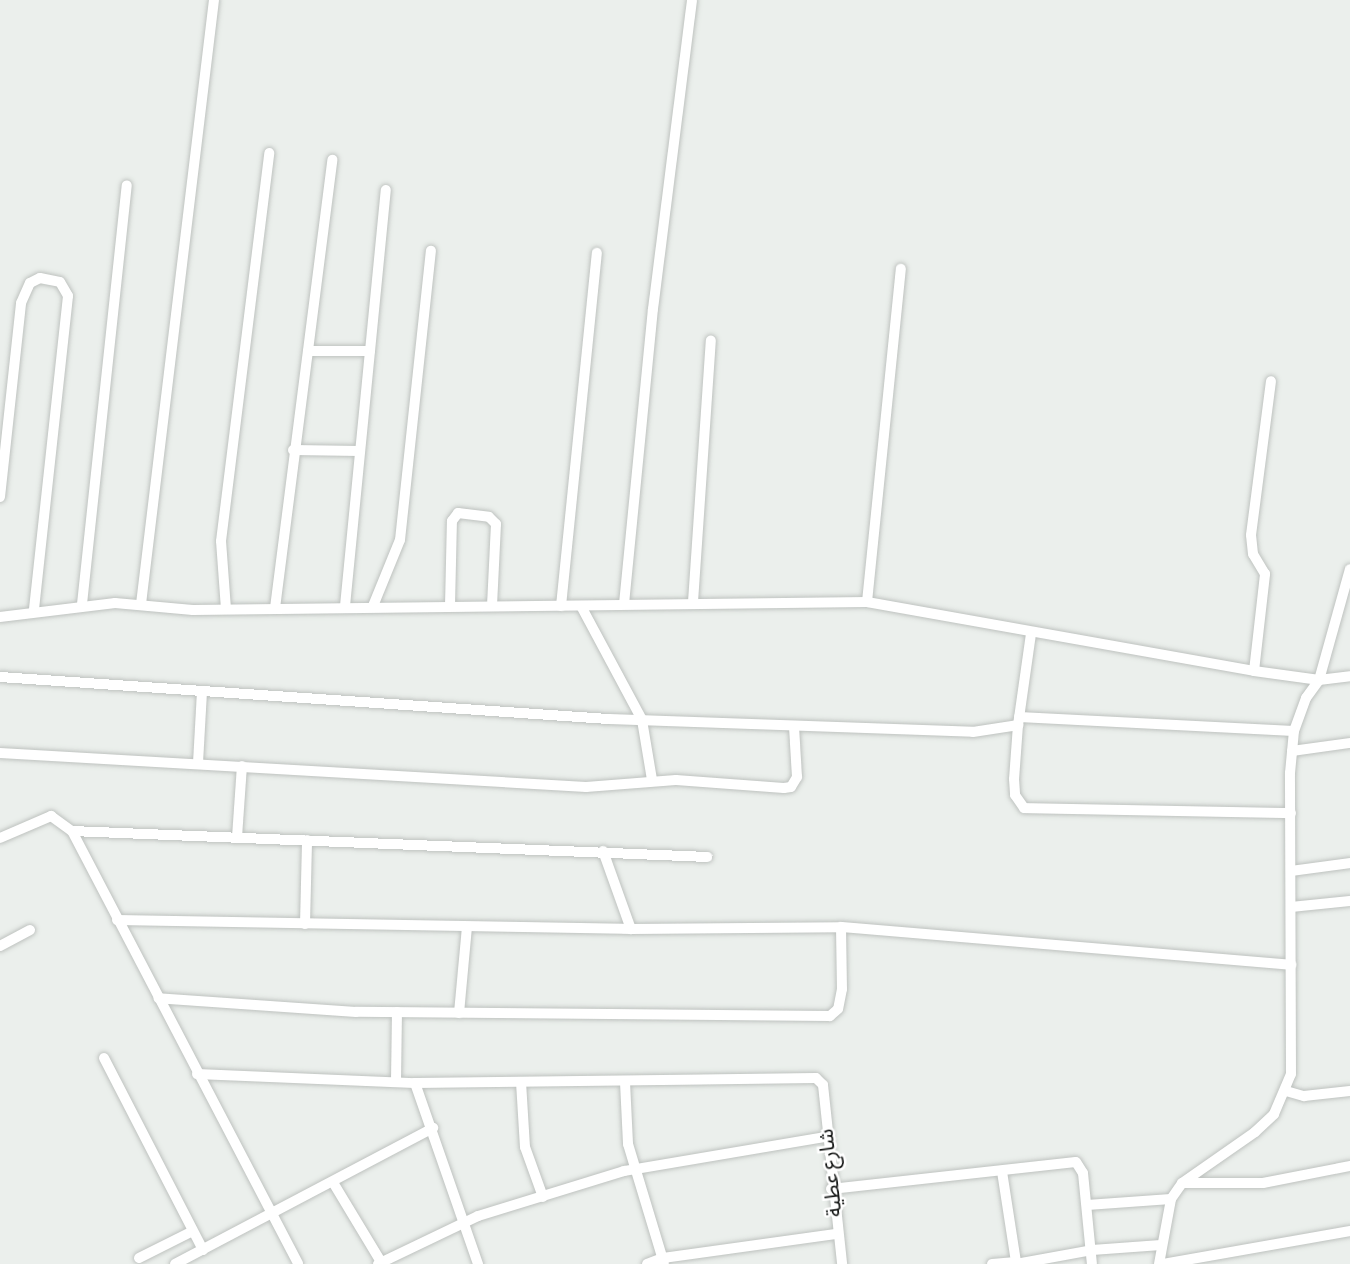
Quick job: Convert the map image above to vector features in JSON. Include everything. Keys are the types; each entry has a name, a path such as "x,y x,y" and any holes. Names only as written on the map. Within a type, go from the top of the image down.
{"street":[{"path":"141,604 214,0"},
{"path":"624,604 653,309 692,0"},
{"path":"226,610 221,541 269,153"},
{"path":"275,608 332,160"},
{"path":"82,604 127,185"},
{"path":"345,606 386,190"},
{"path":"373,606 400,540 431,251"},
{"path":"561,606 597,253"},
{"path":"867,602 901,269"},
{"path":"0,497 21,303 30,283 40,278 60,282 68,296 34,611"},
{"path":"692,602 712,341"},
{"path":"308,351 370,351"},
{"path":"1254,671 1265,575 1253,554 1251,534 1271,381"},
{"path":"293,450 360,451"},
{"path":"450,606 452,521 458,513 489,517 496,524 492,606"},
{"path":"1350,569 1319,680 1306,698 1294,732 1291,813 1292,1057 1286,1091 1273,1114 1255,1132 1182,1183 1171,1199 1161,1245 1161,1264 1350,1231"},
{"path":"0,617 82,604 141,604 226,610 345,606 867,602 1031,634 1254,671 1319,680 1350,676"},
{"path":"581,606 642,720 652,780"},
{"path":"1031,634 1018,721 1014,779 1015,794 1024,808 1291,813"},
{"path":"0,677 642,720 973,732 1018,721 1294,732"},
{"path":"198,763 202,692"},
{"path":"0,753 586,787 652,780 791,787 797,767 794,726"},
{"path":"1292,751 1350,743"},
{"path":"237,837 242,766"},
{"path":"0,838 51,816 72,831 271,1218 298,1264"},
{"path":"72,831 707,857"},
{"path":"305,924 307,840"},
{"path":"603,851 631,929"},
{"path":"1291,871 1350,863"},
{"path":"1291,906 1350,901"},
{"path":"117,920 631,929 841,927 1291,965"},
{"path":"458,1013 467,927"},
{"path":"158,998 397,1012 830,1016 838,1009 842,989 841,927"},
{"path":"0,946 30,930"},
{"path":"396,1082 397,1012"},
{"path":"104,1058 203,1250"},
{"path":"197,1074 415,1083 625,1082 626,1134 663,1261"},
{"name":"شارع عطية","path":"625,1082 821,1081 836,1234 842,1264"},
{"path":"521,1082 525,1147 542,1197"},
{"path":"415,1083 433,1128 478,1264"},
{"path":"1286,1091 1304,1096 1350,1091"},
{"path":"175,1264 271,1218 433,1128"},
{"path":"334,1184 379,1263 465,1222 635,1170 825,1137"},
{"path":"831,1189 1076,1162 1083,1173 1092,1264"},
{"path":"1182,1183 1264,1183 1350,1166"},
{"path":"1002,1172 1016,1263"},
{"path":"1087,1205 1171,1199"},
{"path":"139,1258 193,1231"},
{"path":"648,1264 836,1234"},
{"path":"992,1264 1016,1263 1091,1250 1161,1245"}]}
